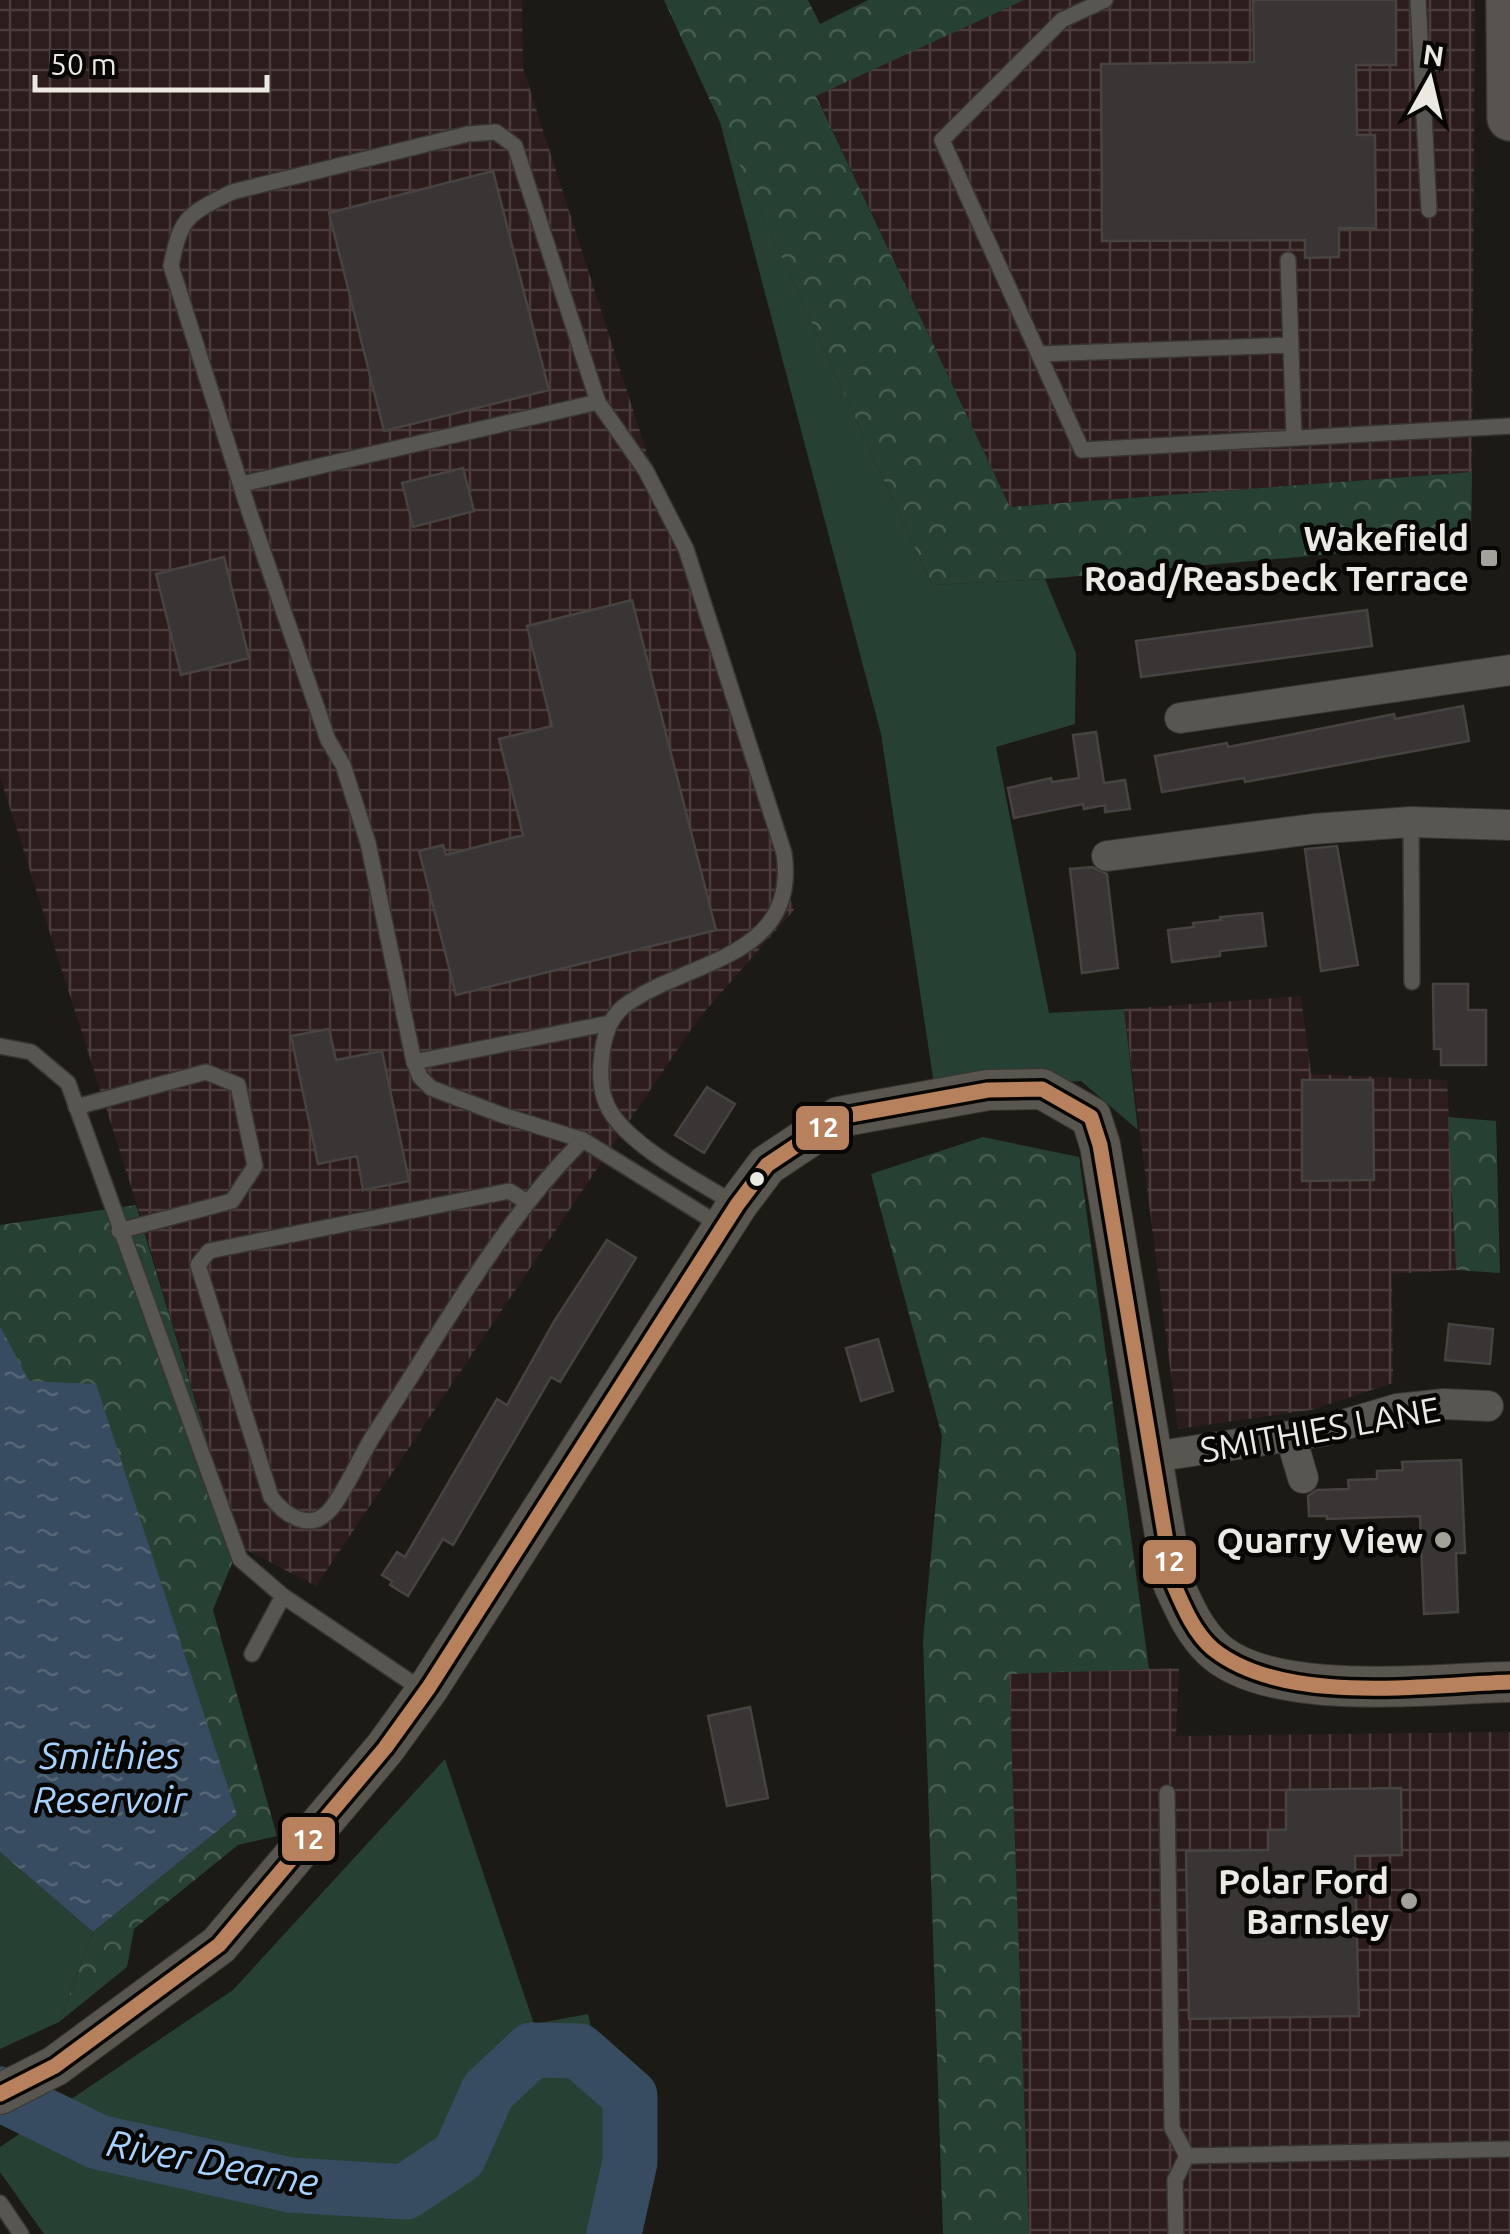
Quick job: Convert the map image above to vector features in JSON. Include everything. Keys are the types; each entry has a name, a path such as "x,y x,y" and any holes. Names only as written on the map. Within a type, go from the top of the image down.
{"main road":[{"path":"1509,0 1510,118"}],"street":[{"path":"1180,718 1510,670"},
{"path":"1107,856 1410,822 1510,824"},
{"name":"SMITHIES LANE","path":"0,2094 55,2066 219,1946 385,1748 428,1687 730,1216 768,1165 838,1117 988,1090 1042,1089 1091,1117 1100,1145 1173,1583 1193,1625 1215,1651 1247,1670 1283,1682 1322,1686 1510,1682"},
{"name":"SMITHIES LANE","path":"1153,1457 1323,1431 1396,1409 1444,1404 1488,1406"},
{"path":"1291,1437 1304,1478"}],"lane":[{"path":"1106,0 1062,20 942,140 1082,450 1510,426"},
{"path":"1418,0 1429,210"},
{"path":"496,132 515,146 598,402 646,471 686,549 784,853 784,893 774,914 744,945 730,957 646,993 621,1009 604,1038 601,1079 605,1102 614,1116 730,1216 584,1140 431,1088 420,1077 368,844 343,765 328,740 171,266 178,230 199,209 232,192 468,134 496,132"},
{"path":"1288,260 1294,438"},
{"path":"1039,354 1291,345"},
{"path":"242,484 598,402"},
{"path":"1410,822 1412,982"},
{"path":"414,1062 610,1023"},
{"path":"0,1046 30,1052 68,1083 240,1560 284,1596 409,1681 428,1687"},
{"path":"76,1107 206,1072 238,1084 256,1166 232,1201 120,1231"},
{"path":"527,1202 510,1191 210,1251 202,1256 198,1265 271,1496 282,1511 294,1519 314,1519 328,1513 365,1449 527,1202 584,1140"},
{"path":"252,1654 284,1596"},
{"path":"1167,1793 1172,2128 1187,2156"},
{"path":"1187,2156 1510,2149"},
{"path":"1176,2234 1176,2180 1187,2156"},
{"path":"0,2202 21,2234"}],"shaded area":[{"path":"0,0 522,0 523,68 794,910 698,1019 316,1586 239,1546 137,1205 0,777"},
{"path":"1024,0 1475,0 1472,472 1010,507 816,95"},
{"path":"1301,996 1311,1074 1447,1080 1456,1270 1392,1274 1393,1383 1311,1410 1178,1429 1124,1009"},
{"path":"1179,1668 1176,1736 1510,1732 1510,2234 1029,2234 1009,1673"}],"green space":[{"path":"664,0 808,0 820,24 868,0 1024,0 816,96 1010,507 1472,472 1471,542 1045,579 932,585"},
{"path":"720,122 932,585 1045,579 1076,653 1075,724 996,747 1049,1013 1124,1009 1138,1130 1081,1081 935,1091 881,734"},
{"path":"1448,1117 1496,1121 1500,1273 1456,1270"},
{"path":"983,1137 1079,1157 1149,1669 1009,1674 1029,2234 943,2234 923,1641 942,1436 871,1174"},
{"path":"136,1205 239,1546 213,1610 277,1836 238,1845 134,1929 127,1967 59,2022 93,1932 237,1815 0,1326 0,1225"},
{"path":"445,1759 534,2024 588,2014 616,2135 599,2234 44,2234 0,2172 0,2147 233,1990"},
{"path":"0,1852 93,1932 59,2022 0,2049"}],"water":[{"name":"Smithies Reservoir","path":"0,1326 29,1381 96,1384 237,1815 93,1932 0,1852"}],"building":[{"path":"1253,0 1396,0 1396,65 1356,65 1357,135 1375,135 1376,228 1339,228 1339,257 1305,258 1305,240 1102,241 1101,64 1254,62"},
{"path":"493,171 549,390 384,431 329,213"},
{"path":"463,468 474,511 413,527 402,483"},
{"path":"224,557 249,658 181,675 156,574"},
{"path":"632,600 716,930 456,995 419,851 443,845 446,855 523,835 499,739 552,726 527,626"},
{"path":"1367,610 1372,646 1141,677 1136,641"},
{"path":"1463,706 1469,741 1245,782 1244,778 1162,792 1155,756 1227,743 1228,747 1394,714 1395,719"},
{"path":"1096,732 1104,783 1125,780 1130,809 1105,812 1105,805 1084,809 1083,804 1014,818 1008,788 1051,778 1052,782 1079,778 1073,735"},
{"path":"1337,846 1358,965 1321,971 1305,849"},
{"path":"1092,867 1107,874 1118,968 1082,973 1070,869"},
{"path":"1262,913 1266,946 1172,962 1168,930 1194,927 1193,923 1221,920 1220,917"},
{"path":"1433,984 1468,984 1468,1010 1486,1010 1486,1065 1441,1065 1441,1049 1434,1049"},
{"path":"329,1029 336,1060 382,1051 409,1181 363,1190 357,1156 318,1164 291,1036"},
{"path":"1302,1080 1373,1080 1374,1180 1302,1181"},
{"path":"707,1087 735,1104 704,1153 675,1135"},
{"path":"607,1240 636,1258 560,1382 551,1377 453,1545 443,1539 408,1596 382,1575 397,1552 405,1557 497,1399 507,1405 555,1320"},
{"path":"1449,1324 1493,1329 1490,1364 1445,1360"},
{"path":"878,1339 893,1391 861,1401 846,1348"},
{"name":"Quarry View","path":"1461,1460 1465,1553 1456,1553 1458,1612 1424,1614 1420,1516 1309,1516 1308,1496 1317,1490 1349,1489 1348,1480 1377,1479 1377,1471 1403,1470 1402,1462"},
{"path":"750,1707 768,1798 727,1806 708,1716"},
{"path":"1401,1788 1402,1855 1355,1856 1359,2016 1189,2019 1186,1851 1268,1850 1268,1830 1286,1830 1286,1790"}],"waterway":[{"name":"River Dearne","path":"0,2094 98,2142 290,2185 405,2192 459,2156 488,2091 532,2050 579,2051 630,2096 630,2162 614,2234"}],"transit line":[{"name":"12","path":"0,2094 55,2066 219,1945 385,1748 429,1687 737,1205 767,1165 839,1117 988,1090 1042,1089 1091,1117 1100,1145 1173,1583 1195,1627 1213,1649 1243,1667 1277,1679 1315,1685 1397,1688 1510,1682"}],"place":[{"name":"Wakefield Road/Reasbeck Terrace","path":"1489,558"},
{"name":"Quarry View","path":"1443,1540"},
{"name":"Polar Ford Barnsley","path":"1409,1901"}]}
